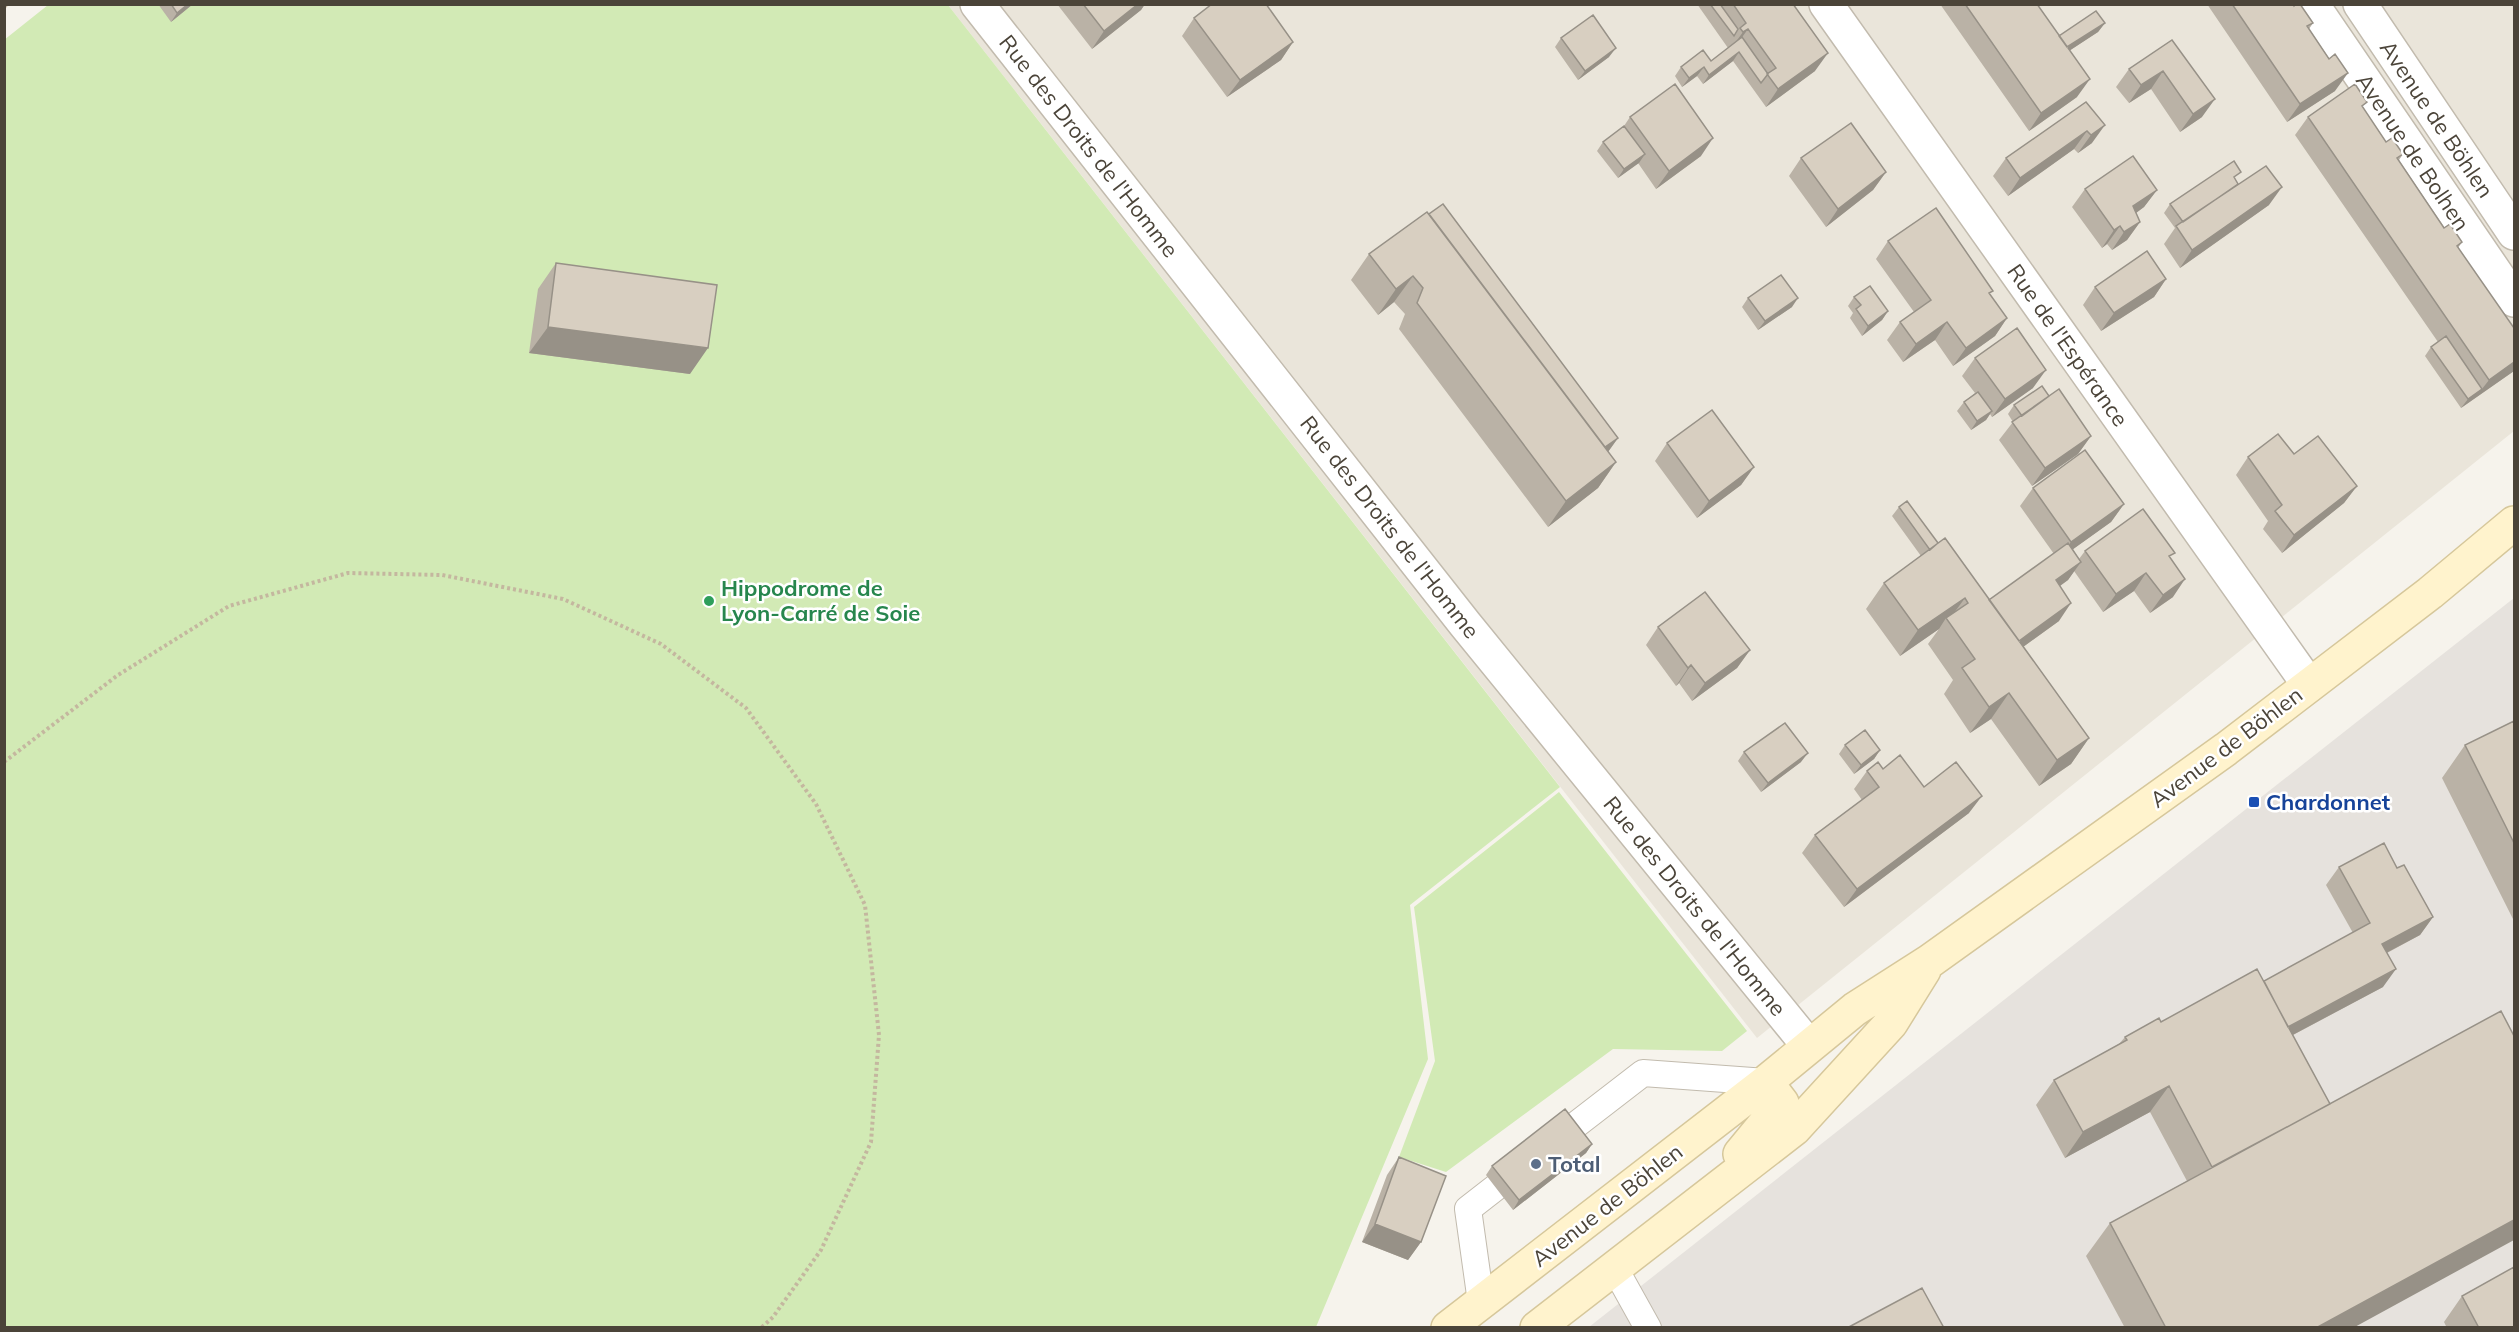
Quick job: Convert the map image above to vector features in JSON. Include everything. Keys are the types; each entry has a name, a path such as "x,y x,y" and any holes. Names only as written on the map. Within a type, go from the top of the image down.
{"main road":[{"name":"Avenue de Böhlen","path":"1448,1328 1766,1082 1808,1045 1855,1009 1930,961 2226,749 2440,586 2514,523"},
{"name":"Avenue de Böhlen","path":"1537,1328 1794,1129 1891,1023 1930,961"},
{"name":"Avenue de Böhlen","path":"1705,1198 1782,1103 1766,1082"}],"street":[{"name":"Rue des Droits de l'Homme","path":"977,4 1465,624 1808,1045"},
{"name":"Rue de l'Espérance","path":"1826,4 2309,685"},
{"name":"Avenue de Bolhen","path":"2312,4 2514,300"},
{"name":"Avenue de Böhlen","path":"2360,4 2514,232"}],"lane":[{"path":"1481,1302 1468,1209 1643,1073 1766,1082"},
{"path":"1614,1267 1648,1328"}],"path":[{"path":"4,762 118,675 229,606 348,573 442,575 563,599 661,644 746,708 816,804 865,905 879,1035 872,1142 822,1250 773,1317 761,1328"}],"shaded area":[{"path":"948,5 2514,5 2514,431 1757,1038"},
{"path":"2514,598 2514,1327 1589,1327"}],"green space":[{"name":"Hippodrome de Lyon-Carré de Soie","path":"48,5 948,5 1560,787 1410,905 1428,1059 1316,1327 5,1327 4,40"},
{"path":"1559,792 1747,1031 1722,1051 1613,1049 1446,1172 1399,1157 1435,1061 1414,907"}],"building":[{"path":"171,4 188,4 177,13"},
{"path":"1083,4 1138,4 1104,31"},
{"path":"1212,4 1266,4 1293,42 1240,80 1194,18"},
{"path":"1710,4 1720,4 1738,29 1734,36"},
{"path":"1733,4 1793,4 1828,53 1778,89 1767,74 1776,68 1748,29 1743,32 1740,28 1746,23"},
{"path":"1965,4 2037,4 2090,79 2041,113"},
{"path":"2232,4 2293,4 2294,6 2300,4 2313,23 2307,26 2329,59 2335,54 2348,73 2300,104"},
{"path":"2096,11 2105,23 2067,47 2059,36"},
{"path":"1593,15 1616,48 1585,71 1561,38"},
{"path":"1742,37 1768,74 1761,83 1739,52 1709,75 1704,67 1689,78 1681,67 1703,50 1711,61"},
{"path":"2172,40 2215,99 2193,114 2163,71 2141,85 2129,69"},
{"path":"1675,84 1713,138 1669,171 1630,117"},
{"path":"2355,84 2367,102 2362,106 2386,142 2392,138 2403,154 2397,158 2444,228 2450,224 2462,242 2457,246 2514,328 2514,362 2489,380 2308,117"},
{"path":"2086,102 2105,125 2091,135 2087,131 2020,178 2006,158"},
{"path":"1851,123 1886,172 1838,209 1801,158"},
{"path":"1624,126 1645,154 1624,169 1603,142"},
{"path":"2133,156 2157,190 2133,206 2140,222 2124,232 2120,226 2114,230 2085,189"},
{"path":"2234,161 2241,172 2234,177 2238,184 2183,222 2170,204"},
{"path":"2266,166 2282,187 2192,250 2176,226"},
{"path":"1443,204 1618,438 1605,447 1429,214"},
{"path":"1936,208 1993,291 1989,293 2007,318 1966,348 1947,322 1916,344 1900,322 1931,300 1888,241"},
{"path":"1427,212 1616,462 1566,501 1417,303 1423,288 1413,276 1396,289 1369,254"},
{"path":"2147,251 2166,279 2114,313 2095,287"},
{"path":"556,263 717,285 708,348 548,327"},
{"path":"1781,275 1798,298 1765,321 1748,298"},
{"path":"1870,286 1888,311 1868,326 1856,309 1861,305 1854,297"},
{"path":"2017,328 2046,370 2005,399 1975,358"},
{"path":"2446,336 2482,389 2468,399 2431,347"},
{"path":"2042,386 2049,396 2022,416 2014,405"},
{"path":"2059,389 2091,436 2045,468 2012,422"},
{"path":"1978,392 1992,411 1977,421 1964,402"},
{"path":"1712,410 1754,467 1709,501 1667,443"},
{"path":"2278,434 2294,454 2318,436 2357,486 2294,535 2275,511 2282,505 2248,457"},
{"path":"2085,450 2124,504 2071,542 2033,488"},
{"path":"1907,501 1938,543 1930,550 1899,507"},
{"path":"2143,509 2175,553 2169,556 2185,579 2163,595 2146,573 2116,594 2085,551"},
{"path":"1945,538 2089,738 2057,760 2009,693 1989,707 1962,668 1975,659 1946,618 1968,603 1965,598 1918,630 1884,583"},
{"path":"2068,543 2081,562 2056,580 2071,603 2019,641 1989,600"},
{"path":"1705,592 1750,650 1705,683 1691,665 1688,668 1658,627"},
{"path":"2514,721 2514,843 2465,745"},
{"path":"1785,723 1808,753 1768,783 1744,752"},
{"path":"1865,730 1880,750 1861,765 1845,745"},
{"path":"1900,755 1924,787 1956,762 1982,796 1857,889 1815,835 1879,787 1867,771 1878,762 1883,769"},
{"path":"2384,843 2397,868 2404,865 2433,917 2382,944 2396,969 2288,1027 2264,981 2370,923 2339,867"},
{"path":"2257,969 2330,1104 2212,1167 2169,1086 2083,1132 2054,1080 2127,1040 2125,1037 2159,1018 2161,1022"},
{"path":"2501,1011 2514,1036 2514,1220 2316,1328 2166,1328 2110,1223"},
{"name":"Total","path":"1565,1109 1592,1144 1519,1200 1492,1166"},
{"path":"1399,1157 1446,1176 1421,1242 1375,1224"},
{"path":"2514,1267 2514,1328 2479,1328 2462,1296"},
{"path":"1922,1288 1944,1328 1847,1328"}],"place":[{"name":"Hippodrome de Lyon-Carré de Soie","path":"709,601"},
{"name":"Chardonnet","path":"2254,802"},
{"name":"Total","path":"1536,1164"}]}
